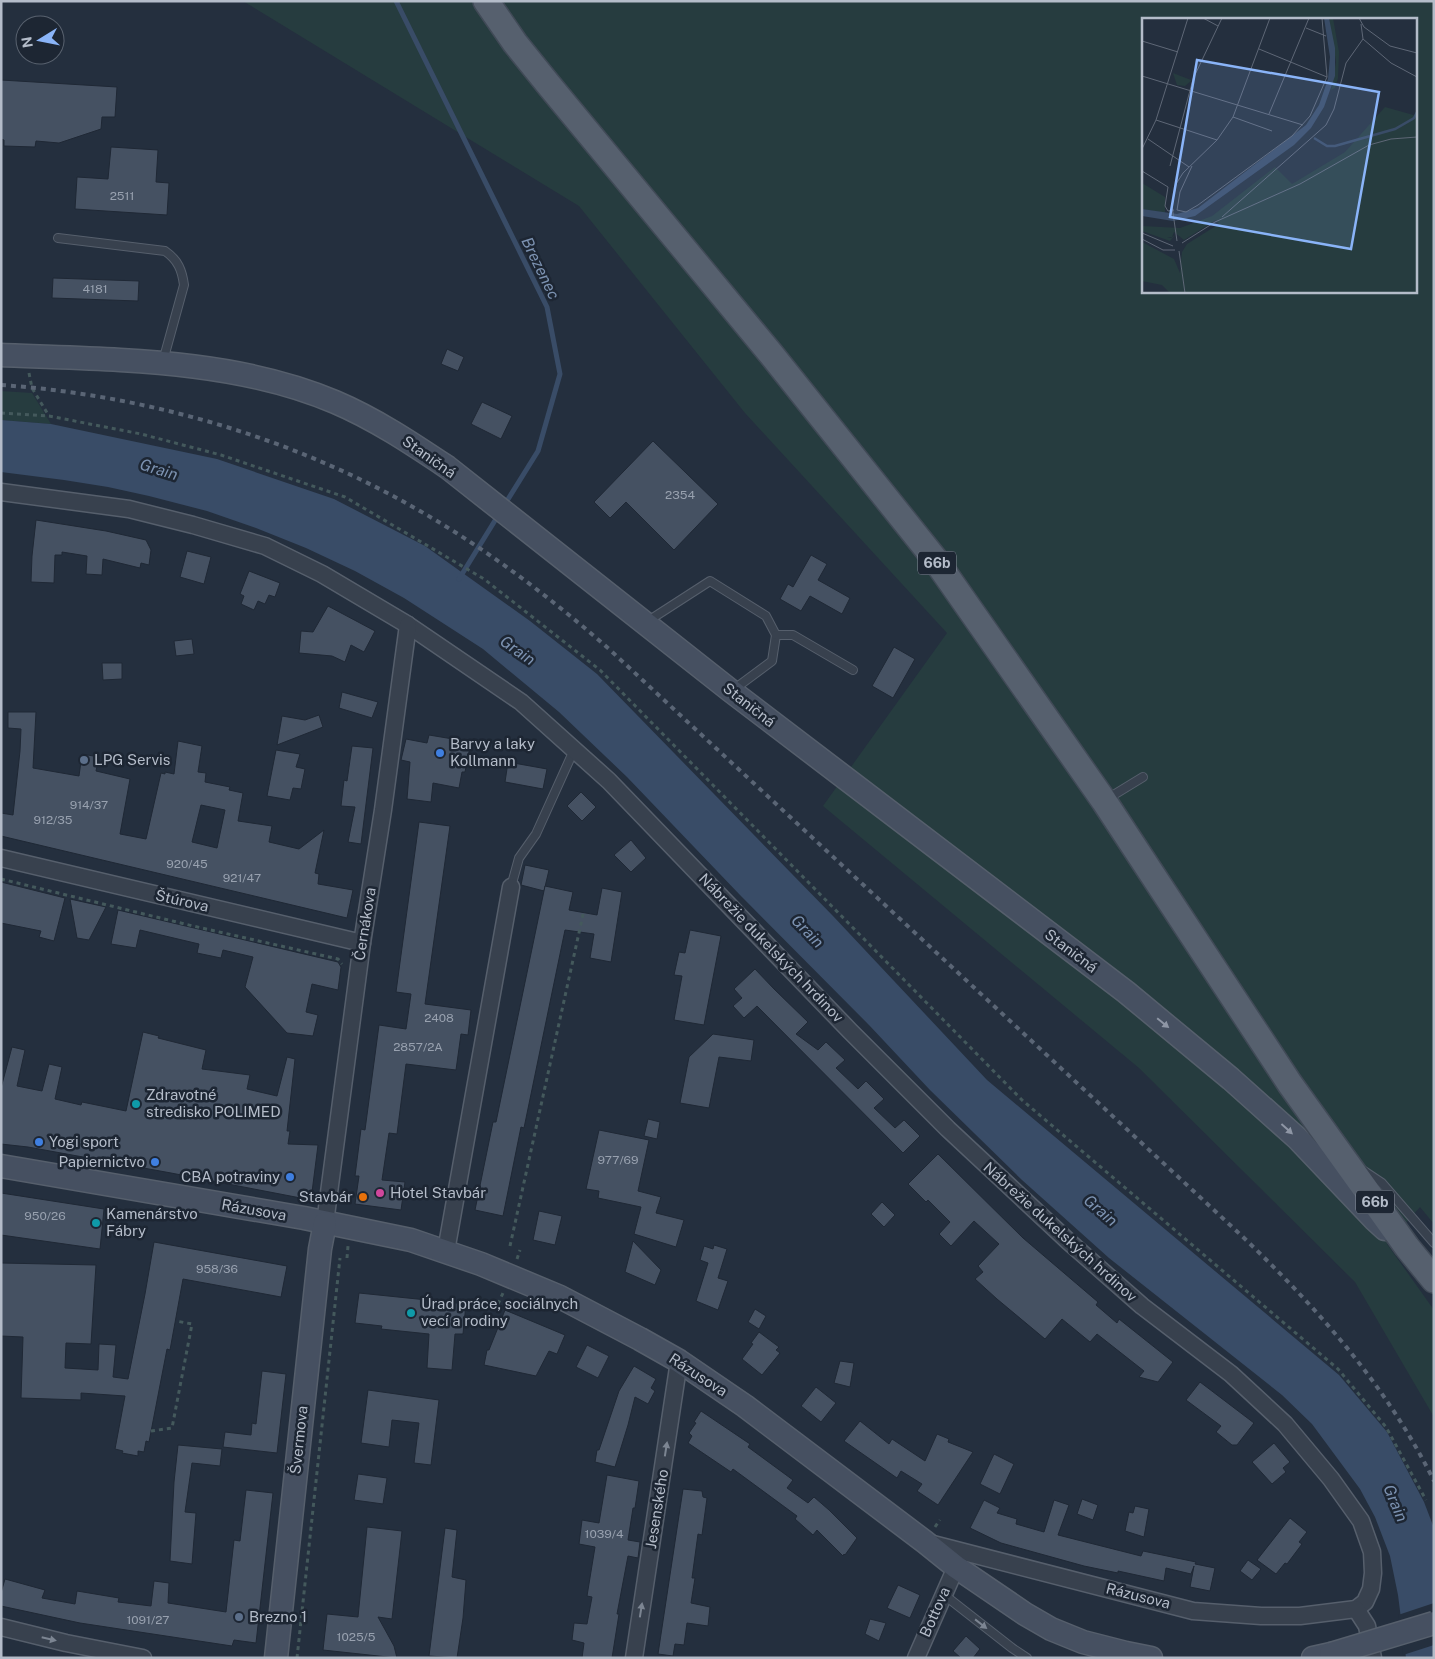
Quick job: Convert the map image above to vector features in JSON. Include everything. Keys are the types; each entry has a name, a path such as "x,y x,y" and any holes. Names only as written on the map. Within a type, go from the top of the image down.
{"main road":[{"name":"66b","path":"486,1 515,43 548,84 771,354 898,512 971,610 1104,802 1290,1084 1407,1247 1434,1280"}],"street":[{"name":"Staničná","path":"1,354 162,363 219,370 284,384 334,402 374,420 410,442 446,467 731,692 1126,992 1232,1079 1297,1138 1374,1219 1407,1247"},
{"name":"Nábrežie dukelských hrdinov","path":"1,492 129,509 265,546 322,574 408,624 521,702 609,781 850,1031 948,1129 1142,1306 1231,1374 1285,1424 1330,1479 1361,1522 1372,1552 1373,1573 1372,1589 1365,1602 1356,1609"},
{"name":"Černákova","path":"325,1223 362,943 383,810 408,624"},
{"name":"Štúrova","path":"1,858 362,943"},
{"path":"446,1251 510,887"},
{"name":"Rázusova","path":"1,1166 386,1234 446,1251 560,1297 632,1334 679,1361 746,1406 925,1542 956,1568 1025,1614 1083,1642 1126,1654 1151,1658"},
{"name":"Švermova","path":"276,1658 320,1249 325,1223"},
{"name":"Jesenského","path":"634,1658 679,1361"},
{"name":"Rázusova","path":"925,1542 1193,1610 1261,1616 1300,1616 1356,1609"},
{"name":"Bottova","path":"916,1658 956,1568"},
{"path":"1356,1609 1367,1626 1373,1658"},
{"path":"1322,1656 1434,1623"},
{"path":"1,1627 66,1643 143,1658"}],"lane":[{"path":"58,238 165,251 178,262 183,275 184,285 162,363"},
{"path":"645,623 710,581 766,616 776,635 772,661 731,692"},
{"path":"776,635 793,635 853,670"},
{"path":"510,887 519,858 536,834 574,750"},
{"path":"1104,802 1143,777"},
{"path":"1344,1157 1382,1183 1434,1243"},
{"path":"943,1594 1027,1658"}],"path":[{"path":"26,356 32,388 49,416"},
{"path":"1,413 49,416 142,434 221,455 345,497 484,579 600,670 1022,1100 1338,1369 1386,1427 1426,1500"},
{"path":"1,879 338,959 342,964"},
{"path":"510,1246 584,910"},
{"path":"346,1258 348,1250"},
{"path":"297,1658 340,1258"},
{"path":"151,1431 172,1428 192,1324 176,1321"}],"green space":[{"path":"243,1 1434,1 1434,1224 1420,1207 1387,1244 1434,1310 1434,1417 1355,1282 1139,1068 823,806 947,633 745,413 579,206"},
{"path":"1,391 32,393 51,424 1,420"}],"water":[{"name":"Grain","path":"1,420 51,424 217,459 334,499 425,546 530,621 597,674 833,916 987,1080 1339,1375 1387,1432 1424,1502 1434,1528 1434,1658 1406,1658 1398,1595 1390,1556 1375,1517 1360,1489 1312,1424 1282,1395 1109,1258 1022,1180 930,1090 627,777 559,712 483,649 404,598 355,571 306,548 207,511 149,496 108,487 1,472"}],"pier":[{"path":"1434,1603 1434,1645 1403,1655 1398,1615"}],"building":[{"path":"1,80 117,87 115,117 102,117 101,129 59,143 36,141 35,147 4,146 4,140 1,139"},
{"path":"111,147 158,150 156,182 169,183 167,215 75,209 77,177 108,179"},
{"path":"53,278 139,281 138,301 52,298"},
{"path":"447,349 464,357 458,371 441,364"},
{"path":"482,402 512,416 501,439 471,424"},
{"path":"653,441 718,504 674,550 626,502 610,518 594,502"},
{"path":"36,520 106,531 146,540 151,550 149,565 141,563 140,568 103,559 102,575 86,574 87,556 62,552 62,555 55,555 54,583 31,582"},
{"path":"187,551 211,557 204,584 180,577"},
{"path":"811,555 827,564 818,580 850,598 842,614 810,596 801,611 780,599 788,584 793,587"},
{"path":"249,571 280,583 275,597 269,595 265,604 258,601 254,610 241,604 244,596 240,594"},
{"path":"328,606 375,631 364,652 351,645 345,662 332,656 299,653 301,631 313,632"},
{"path":"192,639 194,654 176,656 174,641"},
{"path":"894,647 915,659 893,698 872,686"},
{"path":"102,663 122,663 122,679 103,680"},
{"path":"342,692 378,702 372,718 339,708"},
{"path":"8,712 36,712 33,768 79,776 82,754 99,757 96,771 130,779 120,834 146,839 161,773 174,774 178,741 202,746 198,772 206,773 205,782 230,787 229,790 243,793 238,821 272,826 269,842 299,849 324,830 315,873 319,874 318,884 353,890 347,918 1,836 1,813 13,815 20,751 21,729 8,728","holes":["201,805 225,810 217,848 192,842"]},
{"path":"319,715 323,727 277,745 282,716 305,720"},
{"path":"429,735 471,742 465,772 462,772 459,788 433,783 431,802 407,799 410,762 401,760 406,739 427,743"},
{"path":"352,746 373,748 361,844 348,842 355,807 341,806 344,780 347,781"},
{"path":"276,750 300,754 296,767 305,769 301,789 293,788 290,800 267,796"},
{"path":"508,762 547,769 543,789 505,782"},
{"path":"581,792 596,807 582,821 567,806"},
{"path":"419,822 450,826 425,1004 471,1010 468,1035 461,1034 456,1070 406,1064 397,1134 389,1133 382,1180 405,1182 401,1210 355,1204 359,1176 355,1176 361,1129 365,1130 379,1025 406,1029 411,994 396,992"},
{"path":"631,840 646,858 631,872 614,855"},
{"path":"525,865 549,870 544,891 521,885"},
{"path":"1,882 65,898 54,941 39,937 41,931 1,923"},
{"path":"545,886 573,892 569,910 597,915 602,888 622,892 611,962 590,958 594,934 565,930 524,1128 521,1127 503,1216 475,1210 493,1122 496,1122"},
{"path":"70,899 106,907 89,940 77,938"},
{"path":"118,910 338,962 341,967 338,990 312,984 306,1012 318,1015 313,1036 287,1033 245,987 253,957 223,950 221,958 197,953 199,944 140,930 136,948 111,944"},
{"path":"690,930 721,936 704,1025 674,1020 682,976 674,975 679,952 685,953"},
{"path":"755,969 808,1022 796,1034 818,1050 826,1042 845,1060 836,1068 858,1089 866,1081 884,1099 874,1108 895,1128 904,1120 920,1136 903,1153 757,1006 744,1018 733,1006 742,998 734,989"},
{"path":"143,1032 159,1036 158,1038 206,1050 202,1069 250,1075 247,1089 277,1096 287,1057 295,1059 287,1131 290,1131 288,1144 318,1145 311,1200 28,1147 1,1144 1,1088 12,1047 25,1050 17,1086 42,1091 49,1064 62,1067 55,1099 81,1105 82,1102 126,1111"},
{"path":"713,1034 754,1040 751,1061 719,1057 709,1108 680,1103 689,1057"},
{"path":"648,1119 660,1122 657,1139 644,1136"},
{"path":"599,1130 649,1140 638,1191 661,1197 656,1213 684,1220 676,1247 634,1234 641,1207 598,1198 599,1191 586,1189"},
{"path":"938,1154 1023,1238 1098,1302 1096,1305 1117,1323 1119,1319 1173,1362 1158,1382 1139,1377 1144,1371 1097,1334 1090,1342 1062,1319 1045,1339 975,1279 983,1272 978,1266 999,1244 974,1221 951,1246 939,1234 950,1222 928,1200 926,1202 908,1184"},
{"path":"1,1193 104,1209 100,1249 1,1235"},
{"path":"882,1202 895,1215 884,1227 871,1214"},
{"path":"539,1211 562,1216 555,1245 533,1240"},
{"path":"633,1241 661,1270 655,1285 625,1272"},
{"path":"154,1242 287,1266 281,1297 183,1279 170,1350 167,1349 149,1442 146,1441 144,1452 138,1451 138,1456 122,1453 123,1451 115,1449 125,1396 81,1393 81,1400 21,1398 23,1337 1,1336 1,1263 96,1265 91,1344 66,1343 65,1368 98,1370 99,1344 116,1345 113,1377 128,1379"},
{"path":"714,1245 727,1249 718,1278 728,1281 718,1310 696,1301 708,1263 700,1260 704,1246 713,1249"},
{"name":"Úrad práce, sociálnych vecí a rodiny","path":"359,1293 466,1304 463,1334 455,1334 452,1370 427,1368 429,1334 381,1329 382,1326 355,1323"},
{"path":"755,1309 766,1316 759,1329 748,1322"},
{"path":"505,1310 565,1335 557,1354 549,1351 536,1376 484,1365 487,1350 489,1350"},
{"path":"759,1332 779,1347 776,1350 780,1353 762,1375 742,1359"},
{"path":"587,1345 609,1356 598,1378 576,1367"},
{"path":"840,1361 854,1363 850,1387 834,1383"},
{"path":"634,1366 656,1379 651,1388 655,1391 648,1404 635,1397 615,1467 595,1462 597,1450 599,1450 619,1391"},
{"path":"262,1371 286,1374 277,1453 223,1447 225,1432 251,1435 252,1423 256,1424"},
{"path":"1200,1382 1254,1423 1237,1445 1232,1445 1216,1432 1221,1426 1186,1400"},
{"path":"816,1387 836,1403 821,1422 801,1406"},
{"path":"368,1390 439,1400 431,1465 414,1463 419,1423 392,1420 389,1447 361,1443"},
{"path":"701,1411 750,1444 748,1447 793,1480 787,1488 808,1503 814,1497 857,1538 845,1555 843,1556 817,1530 813,1535 795,1519 797,1516 733,1469 731,1472 688,1443 692,1436 689,1433"},
{"path":"860,1421 889,1444 892,1439 925,1461 937,1434 949,1439 948,1442 973,1452 938,1505 917,1491 922,1484 901,1471 897,1478 844,1441"},
{"path":"1274,1443 1290,1462 1283,1468 1286,1472 1272,1484 1252,1462"},
{"path":"178,1445 222,1449 220,1466 192,1463 185,1512 196,1513 192,1564 170,1561"},
{"path":"994,1454 1014,1464 1000,1494 980,1484"},
{"path":"358,1474 387,1478 383,1504 354,1500"},
{"path":"607,1475 639,1481 628,1540 640,1542 638,1558 628,1556 617,1614 619,1614 612,1658 582,1658 584,1643 572,1640 574,1623 587,1624 592,1597 587,1596 595,1547 579,1544 582,1520 599,1523"},
{"path":"683,1489 702,1491 703,1497 707,1498 702,1535 698,1534 692,1578 695,1578 691,1603 710,1607 708,1626 687,1623 684,1645 675,1644 673,1656 658,1654"},
{"path":"246,1490 273,1493 256,1643 234,1640 232,1646 80,1623 1,1606 1,1593 5,1579 45,1590 42,1598 75,1604 77,1591 119,1598 118,1602 151,1606 154,1581 169,1583 168,1603 226,1612 234,1540 240,1541"},
{"path":"1082,1499 1098,1505 1093,1520 1077,1514"},
{"path":"984,1500 1000,1508 997,1513 1017,1519 1016,1524 1044,1532 1054,1500 1069,1505 1058,1535 1141,1556 1143,1551 1215,1568 1210,1591 1190,1587 1194,1566 1191,1574 1166,1568 1164,1581 1084,1566 1001,1543 970,1528"},
{"path":"1135,1506 1149,1509 1144,1537 1125,1531 1129,1512 1133,1513"},
{"path":"1290,1518 1307,1532 1299,1542 1302,1544 1287,1564 1285,1563 1276,1574 1257,1560"},
{"path":"367,1527 402,1531 392,1619 378,1617 394,1646 397,1658 323,1650 327,1614 358,1617"},
{"path":"445,1528 457,1530 452,1577 466,1580 457,1658 429,1656"},
{"path":"1248,1560 1261,1569 1252,1580 1240,1571"},
{"path":"898,1585 920,1595 910,1618 887,1608"},
{"path":"870,1619 886,1623 879,1641 865,1634"},
{"path":"966,1636 980,1649 973,1658 961,1658 953,1651"}],"waterway":[{"name":"Brezenec","path":"396,1 547,307 560,374 538,451 505,504"},
{"name":"Brezenec","path":"459,579 499,514"}],"railway":[{"path":"1,385 56,390 165,410 218,424 271,442 322,462 372,485 420,511 494,558 542,593 609,649 1271,1264 1324,1321 1373,1381 1395,1413 1434,1481"}],"place":[{"name":"Barvy a laky Kollmann","path":"440,753"},
{"name":"LPG Servis","path":"84,760"},
{"name":"Zdravotné stredisko POLIMED","path":"136,1104"},
{"name":"Yogi sport","path":"39,1142"},
{"name":"Papiernictvo","path":"155,1162"},
{"name":"CBA potraviny","path":"290,1177"},
{"name":"Hotel Stavbár","path":"380,1193"},
{"name":"Stavbár","path":"363,1197"},
{"name":"Kamenárstvo Fábry","path":"96,1223"},
{"name":"Úrad práce, sociálnych vecí a rodiny","path":"411,1313"},
{"name":"Brezno 1","path":"239,1617"}]}
